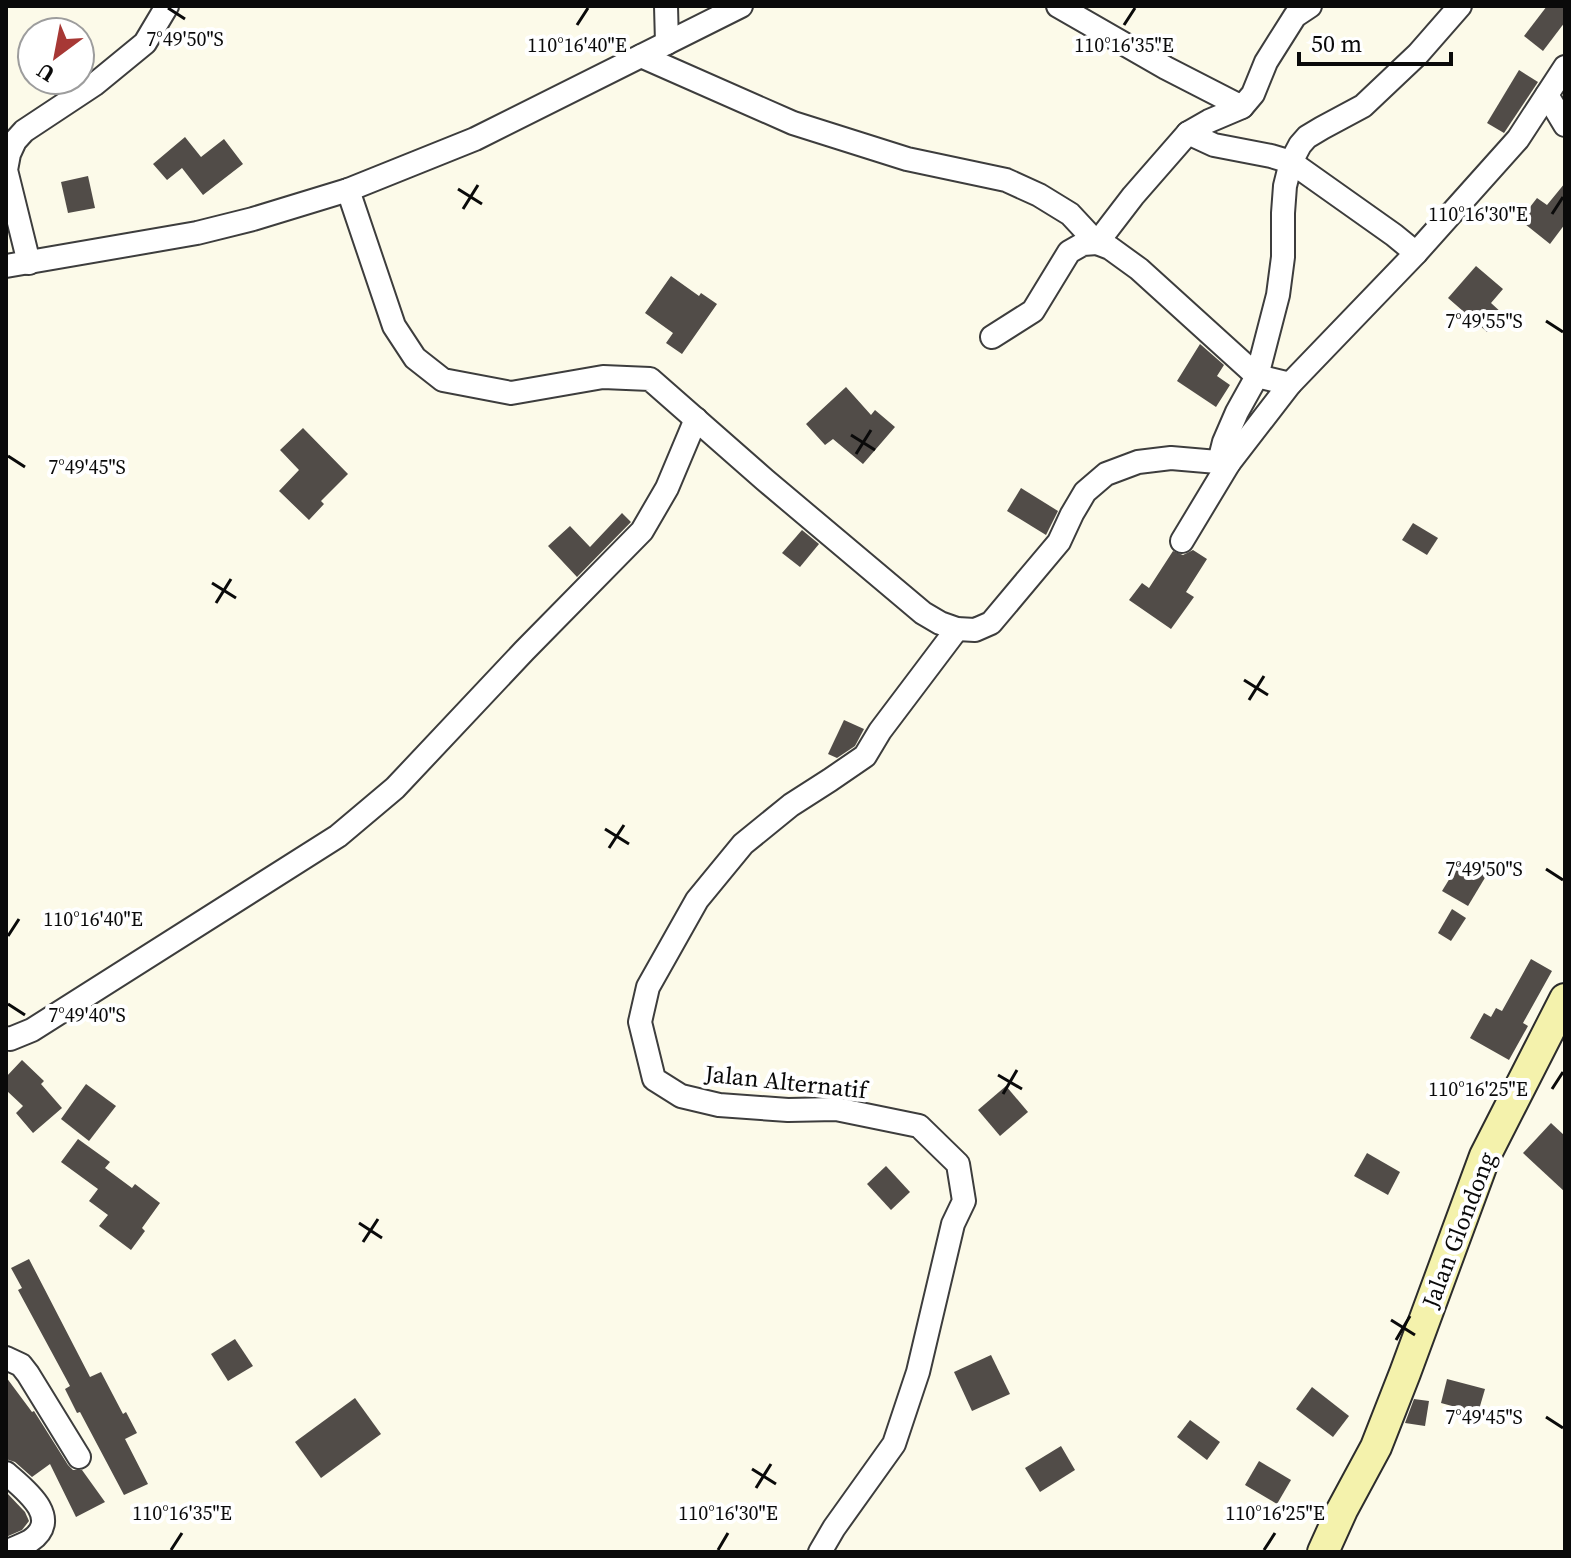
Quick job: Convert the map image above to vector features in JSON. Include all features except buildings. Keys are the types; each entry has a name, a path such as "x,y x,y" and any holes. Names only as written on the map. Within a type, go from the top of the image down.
{"main road":[{"name":"Jalan Glondong","path":"1323,1552 1376,1447 1485,1156 1565,999"}],"street":[{"path":"29,263 6,170 15,141 24,131 95,84 145,43 167,6"},
{"path":"666,6 667,43"},
{"path":"6,266 197,233 348,190 475,139 741,6"},
{"path":"1058,6 1242,107"},
{"path":"1097,243 1188,133 1242,107 1253,94 1266,62 1295,16 1310,6"},
{"path":"1224,463 1232,421 1257,376 1278,295 1283,257 1285,186 1291,162 1307,137 1363,106 1381,91 1460,6"},
{"path":"641,56 793,123 907,159 1006,180 1070,214 1097,243"},
{"path":"1182,541 1224,463 1290,384 1416,253 1518,139 1565,67"},
{"path":"1547,95 1565,125"},
{"path":"1188,133 1214,145 1291,162 1416,253"},
{"path":"348,190 394,326 415,358 443,380 511,393 603,377 650,379 923,613 957,629 975,630 991,623 1059,542 1085,492 1106,474 1138,462 1171,458 1224,463"},
{"path":"992,337 1033,311 1069,252 1083,244 1097,243 1110,248 1139,269 1257,376 1290,384"},
{"path":"6,1038 32,1030 338,836 395,788 642,531 667,488 696,419"},
{"name":"Jalan Alternatif","path":"820,1552 894,1444 918,1372 953,1224 964,1201 958,1164 919,1126 836,1109 788,1110 719,1105 681,1096 654,1079 640,1022 648,987 697,900 743,844 791,805 865,756 880,731 957,629"},
{"path":"6,1358 21,1365 79,1457"},
{"path":"6,1473 37,1501 43,1517 37,1535 6,1552"}]}
